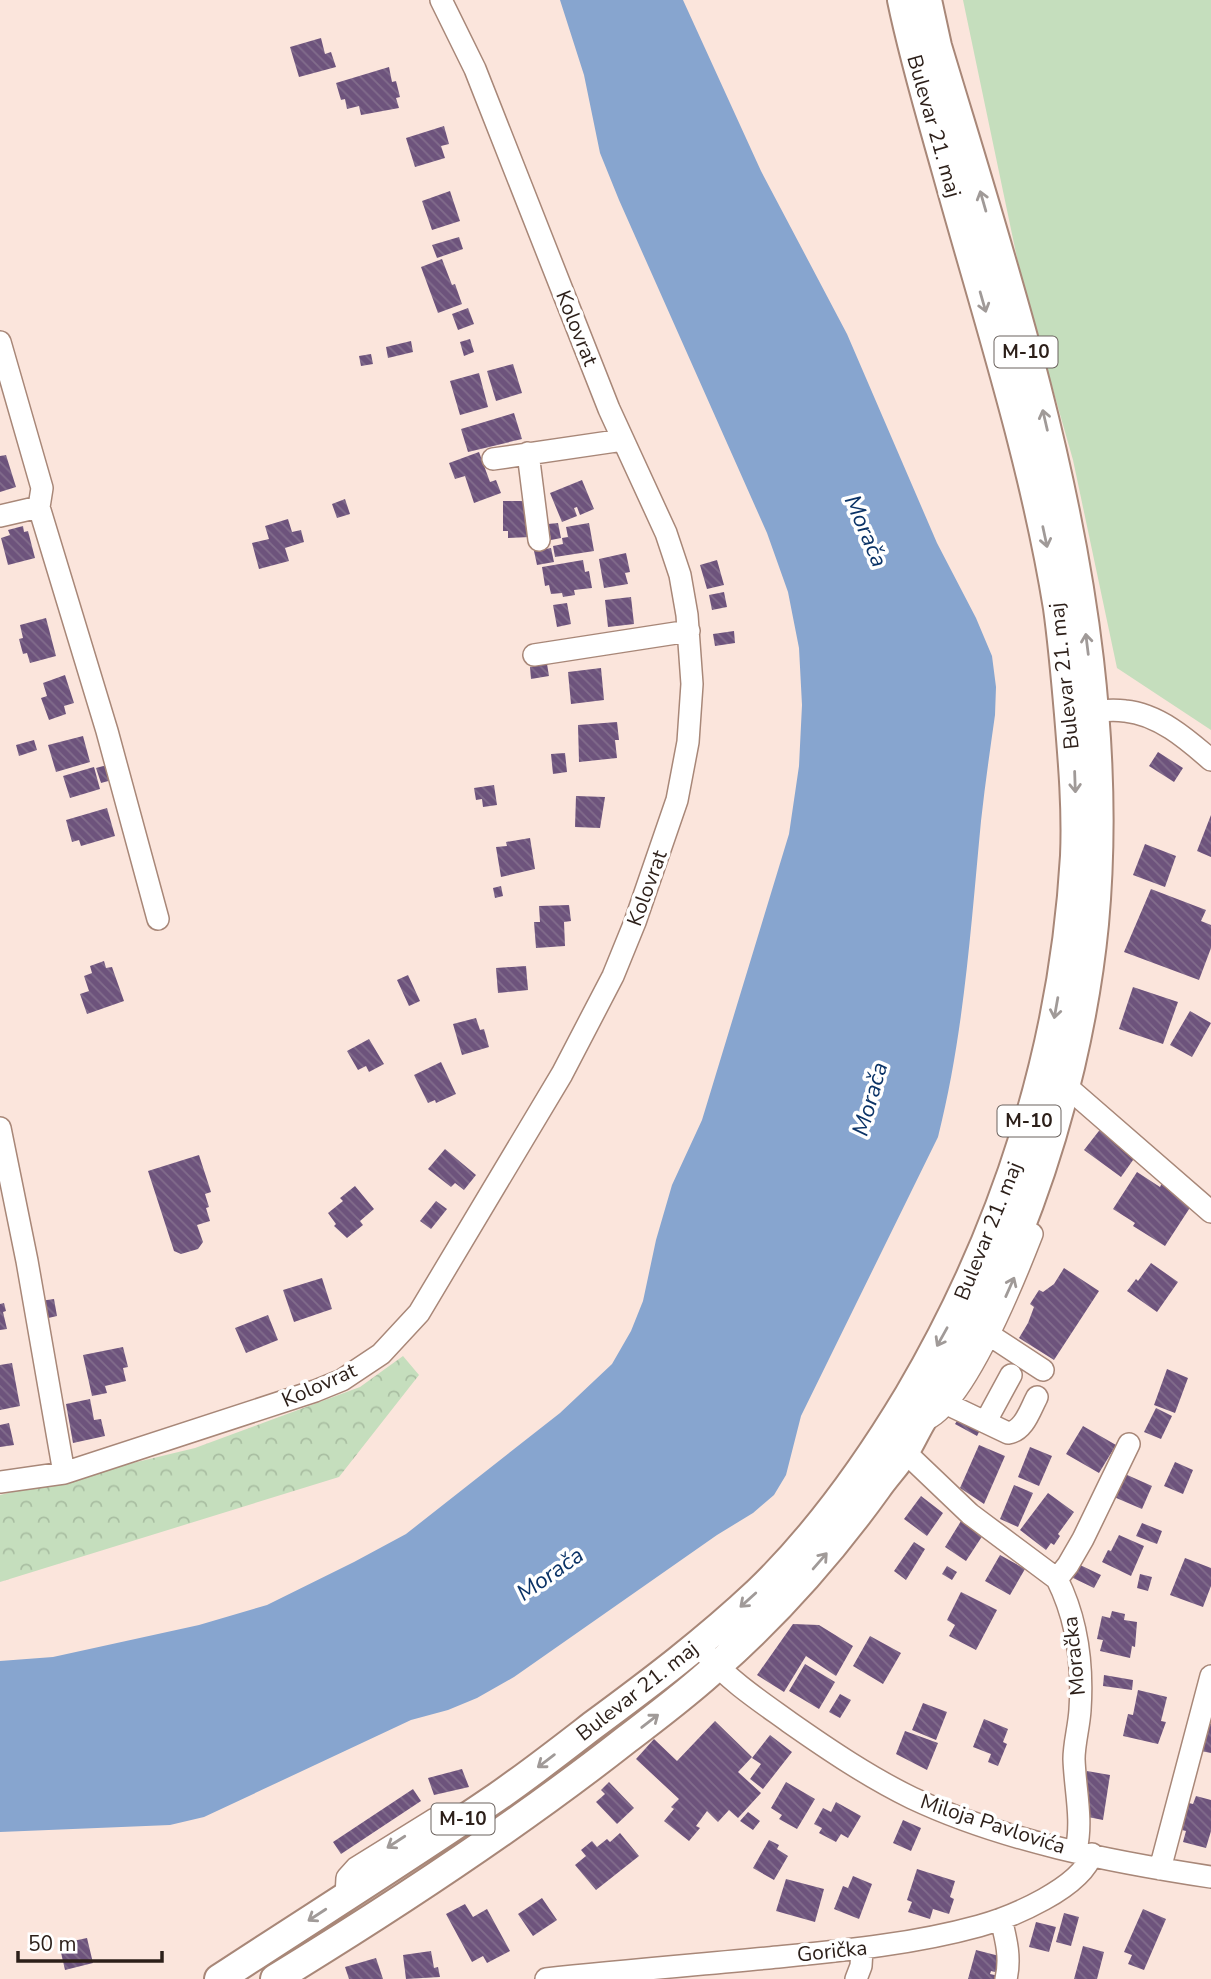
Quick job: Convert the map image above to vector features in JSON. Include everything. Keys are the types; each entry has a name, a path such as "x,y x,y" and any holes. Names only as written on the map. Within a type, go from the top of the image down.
{"main road":[{"name":"Bulevar 21. maj","path":"280,1978 473,1852 596,1763 717,1667 822,1558 905,1452 950,1374 981,1315 1021,1225 1070,1090 1094,922 1098,836 1097,753 1081,713 1038,503 1021,437 919,73 902,0"},
{"name":"Bulevar 21. maj","path":"219,1979 501,1794 698,1645 778,1572 824,1518 898,1413 951,1320 994,1225 1025,1137 1039,1086 1064,956 1074,867 1081,713 1088,648 1075,563 1042,408 937,46 927,0"},
{"path":"455,1825 473,1852"}],"street":[{"name":"Kolovrat","path":"0,1482 64,1473 315,1391 342,1380 400,1336 419,1313 562,1074 602,998 635,922 670,827 683,773 691,711 689,631 680,575 666,533 623,440 475,69 441,0"},
{"path":"0,342 42,488 39,507 107,731 158,919"},
{"path":"493,458 623,440"},
{"path":"528,453 539,540"},
{"path":"0,516 39,507"},
{"path":"534,656 689,631"},
{"path":"1081,713 1125,711 1153,719 1173,730 1211,760"},
{"path":"920,1422 932,1418 947,1404 988,1334 1012,1284 1038,1218 1070,1090 1211,1212"},
{"path":"0,1128 27,1261 64,1473"},
{"path":"988,1334 1043,1370"},
{"path":"986,1421 1011,1375"},
{"path":"947,1404 1008,1433 1019,1429 1032,1406 999,1398"},
{"path":"905,1452 970,1514 1057,1578 1083,1539 1129,1444"},
{"name":"Moračka","path":"1057,1578 1071,1614 1078,1655 1080,1697 1074,1756 1084,1852"},
{"name":"Miloja Pavlovića","path":"698,1645 727,1677 816,1741 892,1788 961,1818 1011,1834 1160,1869 1211,1877"},
{"path":"1160,1869 1211,1676"},
{"name":"Gorička","path":"546,1979 709,1971 862,1949 967,1929 1001,1919 1073,1880 1087,1865 1084,1852"},
{"path":"1001,1919 1008,1949 1009,1967 1006,1979"},
{"path":"856,1979 861,1966 862,1949"}],"green space":[{"path":"963,0 1211,0 1211,730 1117,668 1073,460 1021,277"},
{"path":"403,1356 419,1375 339,1477 0,1582 0,1495 195,1448 360,1387"}],"water":[{"name":"Morača","path":"560,0 683,0 761,171 847,334 937,543 976,618 992,656 996,687 995,715 981,821 966,980 938,1137 801,1416 786,1475 774,1495 753,1513 717,1535 514,1677 477,1698 448,1710 411,1720 204,1817 170,1825 0,1832 0,1661 53,1657 199,1625 267,1605 406,1534 560,1413 612,1364 631,1331 643,1301 656,1240 672,1185 702,1120 789,834 799,766 802,705 799,648 788,592 767,533 600,153 584,75"}],"building":[{"path":"321,38 325,54 331,52 336,67 299,77 290,47"},
{"path":"389,67 392,82 396,81 400,97 396,98 399,108 361,115 359,106 347,109 336,83"},
{"path":"444,126 449,144 441,146 445,158 415,167 406,138"},
{"path":"450,191 460,221 432,230 422,201"},
{"path":"459,237 463,249 437,258 432,245"},
{"path":"442,259 462,304 438,313 421,267"},
{"path":"468,308 474,324 458,330 452,314"},
{"path":"470,339 474,352 464,356 460,342"},
{"path":"411,341 413,352 388,358 386,347"},
{"path":"371,354 373,364 361,366 359,356"},
{"path":"513,364 522,393 496,401 487,371"},
{"path":"479,373 488,407 460,415 450,381"},
{"path":"514,413 522,439 468,452 461,429"},
{"path":"479,452 490,482 496,480 501,493 474,503 465,476 455,479 449,463"},
{"path":"6,455 16,487 0,492 0,456"},
{"path":"582,480 594,509 580,515 577,507 574,508 577,516 562,522 550,493"},
{"path":"345,499 350,514 337,518 332,504"},
{"path":"503,501 530,501 530,537 508,538 508,531 503,531"},
{"path":"288,519 292,532 301,530 304,542 285,548 289,561 259,569 252,543 269,539 265,526"},
{"path":"558,523 561,538 551,540 548,524"},
{"path":"589,523 594,551 555,557 553,546 563,544 562,538 568,537 566,527"},
{"path":"23,526 24,532 28,531 35,558 8,565 1,538 10,535 8,530"},
{"path":"551,548 554,562 537,565 534,551"},
{"path":"626,553 630,572 625,573 628,584 604,588 599,559"},
{"path":"583,560 585,572 589,571 592,588 574,590 575,595 563,597 562,593 551,594 549,585 545,586 542,567"},
{"path":"717,560 724,585 707,589 700,565"},
{"path":"724,592 727,607 712,610 709,595"},
{"path":"631,597 634,624 608,627 605,600"},
{"path":"567,603 571,624 557,627 553,605"},
{"path":"46,618 56,656 30,663 27,653 23,654 19,639 23,638 20,625"},
{"path":"734,631 735,643 715,646 713,634"},
{"path":"547,664 549,676 531,679 530,667"},
{"path":"601,668 604,700 571,704 568,672"},
{"path":"65,675 74,703 64,706 66,714 49,720 41,698 47,696 43,683"},
{"path":"617,722 617,758 579,762 578,725"},
{"path":"83,736 90,762 56,772 48,745"},
{"path":"34,740 37,750 19,756 16,745"},
{"path":"1158,752 1183,768 1174,782 1149,766"},
{"path":"565,753 567,772 553,774 551,754"},
{"path":"107,765 112,780 101,783 96,768"},
{"path":"94,767 100,789 70,798 63,776"},
{"path":"494,785 497,805 483,807 482,799 476,800 474,788"},
{"path":"576,796 605,797 600,828 575,827"},
{"path":"107,808 115,836 81,846 79,840 72,842 66,820"},
{"path":"1211,815 1211,857 1197,851"},
{"path":"530,838 535,869 501,877 496,847 507,846 506,842"},
{"path":"1145,844 1176,856 1165,887 1133,875"},
{"path":"501,886 503,896 495,898 493,888"},
{"path":"1151,889 1206,910 1201,921 1211,925 1211,948 1199,980 1124,952"},
{"path":"569,905 571,921 564,922 565,946 536,948 534,922 540,922 539,906"},
{"path":"104,961 106,968 112,967 124,1001 87,1014 80,994 89,991 84,976 92,973 90,966"},
{"path":"526,966 528,990 498,993 496,968"},
{"path":"408,975 420,1001 409,1006 397,980"},
{"path":"1133,987 1178,1002 1163,1044 1119,1029"},
{"path":"1190,1011 1211,1023 1192,1057 1170,1045"},
{"path":"476,1018 480,1030 484,1029 489,1047 462,1055 453,1024"},
{"path":"369,1039 384,1064 369,1072 366,1066 358,1070 347,1051"},
{"path":"441,1062 456,1094 436,1103 435,1100 428,1103 414,1075"},
{"path":"1102,1127 1138,1153 1121,1177 1084,1150"},
{"path":"445,1149 476,1175 464,1190 455,1183 451,1187 428,1169"},
{"path":"199,1155 211,1192 205,1194 210,1221 197,1225 203,1242 198,1249 181,1254 174,1251 148,1171"},
{"path":"1137,1172 1160,1187 1162,1183 1193,1203 1165,1246 1133,1226 1135,1223 1113,1209"},
{"path":"355,1186 374,1209 360,1221 363,1225 347,1238 334,1226 336,1224 328,1213 343,1201 340,1198"},
{"path":"436,1201 447,1209 431,1229 420,1221"},
{"path":"1151,1263 1178,1282 1157,1312 1127,1291"},
{"path":"1064,1268 1099,1291 1054,1360 1019,1338 1034,1307 1030,1304 1039,1290 1043,1292 1054,1284"},
{"path":"322,1278 332,1309 294,1322 283,1290"},
{"path":"54,1299 57,1316 44,1319 40,1301"},
{"path":"4,1303 7,1329 0,1330 0,1304"},
{"path":"268,1315 278,1340 246,1353 235,1328"},
{"path":"123,1347 128,1367 123,1368 126,1381 105,1386 107,1393 92,1396 83,1355"},
{"path":"12,1363 20,1406 0,1410 0,1365"},
{"path":"1167,1369 1188,1378 1175,1413 1154,1405"},
{"path":"90,1399 94,1420 101,1419 105,1436 73,1443 66,1404"},
{"path":"1156,1408 1172,1416 1161,1439 1144,1432"},
{"path":"962,1413 983,1424 977,1436 955,1424"},
{"path":"9,1423 14,1445 0,1447 0,1425"},
{"path":"1083,1426 1116,1445 1099,1473 1066,1454"},
{"path":"979,1445 1005,1456 984,1504 960,1488"},
{"path":"1030,1447 1052,1456 1039,1486 1018,1477"},
{"path":"1175,1462 1193,1470 1183,1494 1164,1486"},
{"path":"1125,1474 1152,1486 1142,1509 1114,1497"},
{"path":"1014,1485 1033,1493 1018,1527 1000,1519"},
{"path":"1048,1493 1074,1512 1058,1534 1060,1536 1054,1545 1051,1543 1046,1550 1020,1530"},
{"path":"921,1496 943,1513 927,1536 904,1519"},
{"path":"961,1521 983,1535 966,1561 945,1547"},
{"path":"1142,1523 1162,1531 1157,1544 1136,1536"},
{"path":"1119,1535 1144,1546 1131,1576 1102,1562"},
{"path":"914,1542 925,1549 906,1580 894,1571"},
{"path":"1000,1555 1025,1569 1010,1595 985,1581"},
{"path":"1185,1558 1211,1568 1211,1586 1203,1607 1170,1595"},
{"path":"1078,1564 1101,1575 1094,1588 1071,1577"},
{"path":"947,1566 957,1572 952,1580 942,1574"},
{"path":"1140,1574 1152,1577 1148,1591 1137,1588"},
{"path":"961,1592 997,1610 976,1650 949,1636 955,1625 947,1620"},
{"path":"1112,1611 1125,1614 1124,1620 1137,1622 1135,1647 1132,1646 1130,1658 1100,1651 1103,1640 1097,1639 1102,1616 1110,1618"},
{"path":"793,1624 819,1625 853,1646 836,1676 806,1656 784,1692 757,1675"},
{"path":"870,1636 901,1653 883,1684 853,1666"},
{"path":"805,1664 835,1682 819,1709 789,1691"},
{"path":"1104,1675 1133,1680 1132,1690 1103,1686"},
{"path":"1138,1690 1167,1697 1161,1721 1166,1722 1158,1744 1123,1736 1128,1714 1133,1715"},
{"path":"840,1694 851,1700 840,1718 829,1712"},
{"path":"923,1703 947,1712 936,1740 912,1730"},
{"path":"984,1719 1008,1729 1003,1742 1007,1744 998,1766 988,1762 991,1754 973,1747"},
{"path":"715,1721 752,1757 738,1772 761,1793 738,1818 729,1810 718,1822 707,1811 696,1826 700,1828 689,1841 664,1821 674,1809 671,1807 679,1799 636,1759 654,1739 677,1761"},
{"path":"1207,1724 1211,1724 1211,1753 1201,1751"},
{"path":"905,1731 938,1743 927,1770 896,1754"},
{"path":"770,1735 792,1752 763,1789 750,1779 761,1764 752,1758"},
{"path":"462,1769 469,1787 434,1795 428,1778"},
{"path":"1087,1771 1110,1775 1103,1820 1088,1817 1090,1804 1086,1803 1088,1792 1084,1791"},
{"path":"609,1782 634,1808 617,1824 596,1802 605,1794 601,1790"},
{"path":"786,1782 815,1799 797,1829 779,1819 782,1815 771,1808"},
{"path":"413,1789 421,1801 341,1854 333,1842"},
{"path":"1196,1796 1211,1800 1211,1831 1206,1848 1183,1842 1186,1831 1182,1830 1189,1803 1193,1804"},
{"path":"836,1802 861,1816 848,1838 841,1834 836,1842 819,1833 822,1828 814,1824 823,1808 831,1812"},
{"path":"748,1812 760,1821 753,1830 740,1821"},
{"path":"903,1820 921,1828 911,1851 893,1843"},
{"path":"620,1833 639,1856 596,1890 575,1865 586,1856 581,1850 592,1841 597,1847 607,1839 610,1842"},
{"path":"769,1840 779,1845 777,1849 788,1856 774,1880 753,1868"},
{"path":"917,1869 955,1881 950,1897 954,1899 949,1914 933,1909 930,1919 908,1912 912,1902 907,1900"},
{"path":"853,1876 872,1884 859,1919 834,1909 843,1886 848,1888"},
{"path":"786,1879 824,1889 815,1922 776,1911"},
{"path":"542,1898 557,1920 533,1936 518,1914"},
{"path":"465,1904 473,1917 487,1909 510,1951 487,1963 483,1956 472,1962 446,1914"},
{"path":"1143,1909 1166,1919 1144,1970 1128,1964 1132,1955 1124,1952"},
{"path":"1064,1913 1079,1917 1071,1946 1056,1942"},
{"path":"1036,1922 1056,1927 1049,1952 1029,1947"},
{"path":"87,1938 93,1963 65,1970 59,1944"},
{"path":"1083,1946 1104,1952 1097,1979 1074,1979"},
{"path":"976,1950 1007,1958 1003,1974 991,1971 990,1974 999,1976 998,1979 968,1979"},
{"path":"431,1951 434,1968 438,1967 440,1977 406,1979 403,1955"},
{"path":"376,1958 383,1979 349,1979 345,1967"}]}
